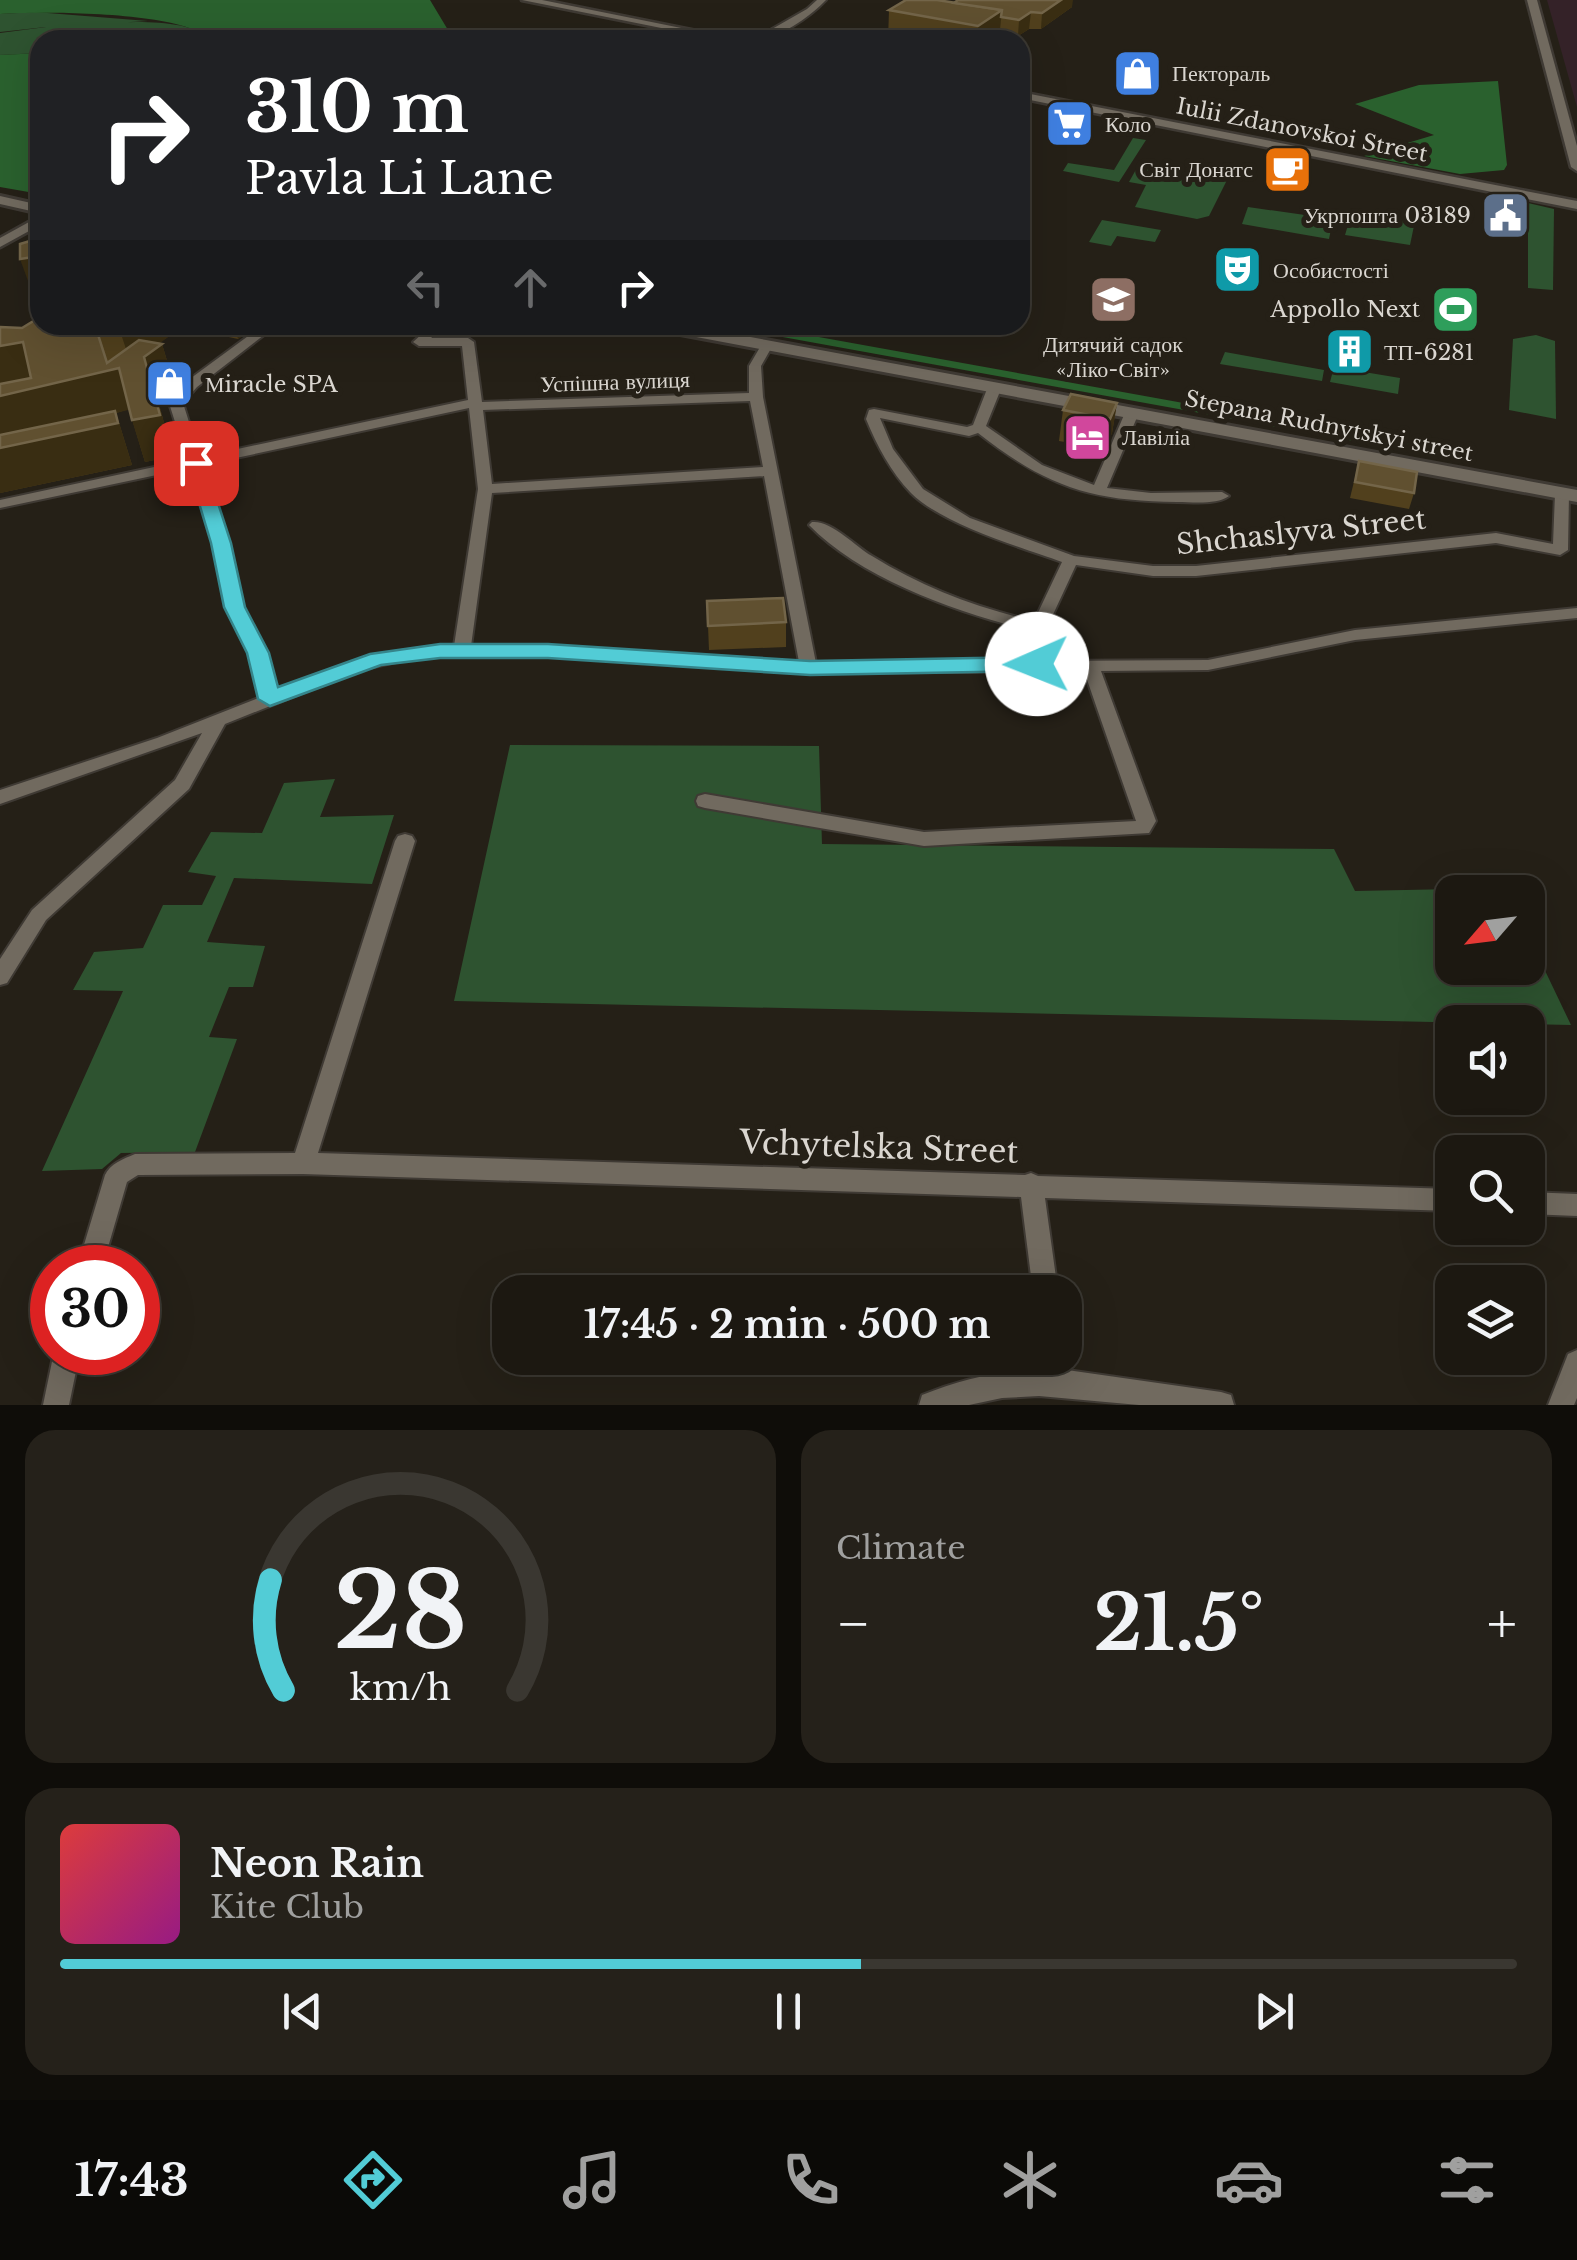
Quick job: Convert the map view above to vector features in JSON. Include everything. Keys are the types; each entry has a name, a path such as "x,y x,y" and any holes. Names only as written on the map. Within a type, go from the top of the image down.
{"main road":[{"path":"0,200 30,207"},
{"name":"Stepana Rudnytskyi street","path":"712,335 1570,495"}],"street":[{"path":"527,0 684,30"},
{"path":"772,30 822,0"},
{"path":"1532,0 1577,167"},
{"name":"Iulii Zdanovskoi Street","path":"1030,98 1577,205"},
{"path":"0,243 30,226"},
{"path":"257,335 178,397 176,406 221,543 234,607 258,653 270,699"},
{"path":"428,335 420,342 468,342 475,404 484,490 462,650"},
{"path":"766,345 755,366 756,397 810,668"},
{"path":"994,389 979,427 1031,468 1098,493 1150,498 1222,496"},
{"name":"Успішна вулиця","path":"0,504 475,404 756,397"},
{"name":"Shchaslyva Street","path":"979,427 969,432 874,413 886,450 918,492 964,521 1071,560 1153,571 1196,571 1496,538 1560,550 1570,495"},
{"path":"1098,493 1131,415"},
{"path":"484,490 769,471"},
{"path":"818,525 902,581 979,611 1040,628"},
{"path":"1037,664 1040,628 1071,560"},
{"path":"0,797 218,721 378,658 462,650 810,668 1208,665 1354,634 1577,613"},
{"path":"705,801 924,840 1132,832 1146,822 1090,664"},
{"path":"0,977 39,915 182,784 218,721"},
{"path":"303,1164 405,841"},
{"name":"Vchytelska Street","path":"96,1245 116,1174 136,1166 303,1164 1435,1199"},
{"path":"1031,1184 1043,1275"},
{"path":"1545,1204 1577,1205"},
{"path":"1560,1405 1577,1362"},
{"path":"56,1405 63,1375"},
{"path":"932,1405 1031,1375"},
{"path":"1082,1375 1221,1405"}],"shaded area":[{"path":"1547,0 1577,0 1577,107"}],"green space":[{"path":"0,0 430,0 448,30 196,30 111,15 0,14"},
{"path":"35,12 148,21 125,22 163,23 193,30 30,30 30,54 0,55 0,33 46,27 0,32 0,14"},
{"path":"30,54 30,192 0,187 0,55"},
{"path":"1498,81 1507,165 1504,170 1460,174 1364,156 1434,135 1355,104 1419,85"},
{"path":"1133,138 1146,140 1119,182 1063,171 1068,163 1114,170"},
{"path":"1138,166 1228,178 1209,216 1197,219 1135,207 1146,185 1129,182"},
{"path":"1528,203 1554,209 1553,290 1528,288"},
{"path":"1248,207 1333,219 1329,239 1242,224"},
{"path":"1352,212 1415,221 1410,245 1345,235"},
{"path":"1102,220 1161,230 1155,242 1117,236 1111,246 1089,242"},
{"path":"772,335 808,335 1437,449 1436,456"},
{"path":"1536,335 1555,341 1556,419 1509,410 1513,339"},
{"path":"1225,352 1324,370 1322,381 1220,364"},
{"path":"1334,367 1400,378 1398,394 1330,382"},
{"path":"510,745 819,746 822,844 1334,849 1355,891 1435,889 1435,985 1545,985 1545,971 1571,1025 1545,1024 1545,1005 1435,1005 1435,1022 454,1001"},
{"path":"335,779 320,817 394,815 372,884 234,878 207,942 265,946 253,987 229,987 209,1037 237,1039 195,1152 121,1153 102,1169 42,1171 123,991 73,990 94,952 143,948 163,905 202,905 216,876 188,872 211,832 262,833 284,783"}],"building":[{"path":"906,0 937,0 1002,10 978,26 889,10"},
{"path":"1061,0 1042,13 1031,12 1019,20 1001,17 1002,10 954,3"},
{"path":"30,241 30,258 20,259 20,244"},
{"path":"30,323 30,335 98,335 107,363 139,340 162,344 144,357 160,415 132,420 119,368 0,396 0,384 31,378 23,342 0,346 0,327 22,328"},
{"path":"1071,394 1117,403 1110,419 1063,410"},
{"path":"115,411 118,423 0,448 0,435"},
{"path":"1359,461 1417,472 1414,493 1355,482"},
{"path":"783,598 786,622 708,626 707,601"}],"place":[{"name":"Пектораль","path":"1137,73"},
{"name":"Коло","path":"1070,124"},
{"name":"Світ Донатс","path":"1288,169"},
{"name":"Укрпошта 03189","path":"1506,215"},
{"name":"Особистості","path":"1238,270"},
{"name":"Дитячий садок «Ліко-Світ»","path":"1113,300"},
{"name":"Appollo Next","path":"1455,309"},
{"name":"ТП-6281","path":"1349,352"},
{"name":"Мiracle SPA","path":"170,384"},
{"name":"Лавіліа","path":"1087,437"}],"route":[{"path":"196,463 221,543 234,607 258,653 270,699 378,658 440,651 548,651 810,668 1037,664"}]}
